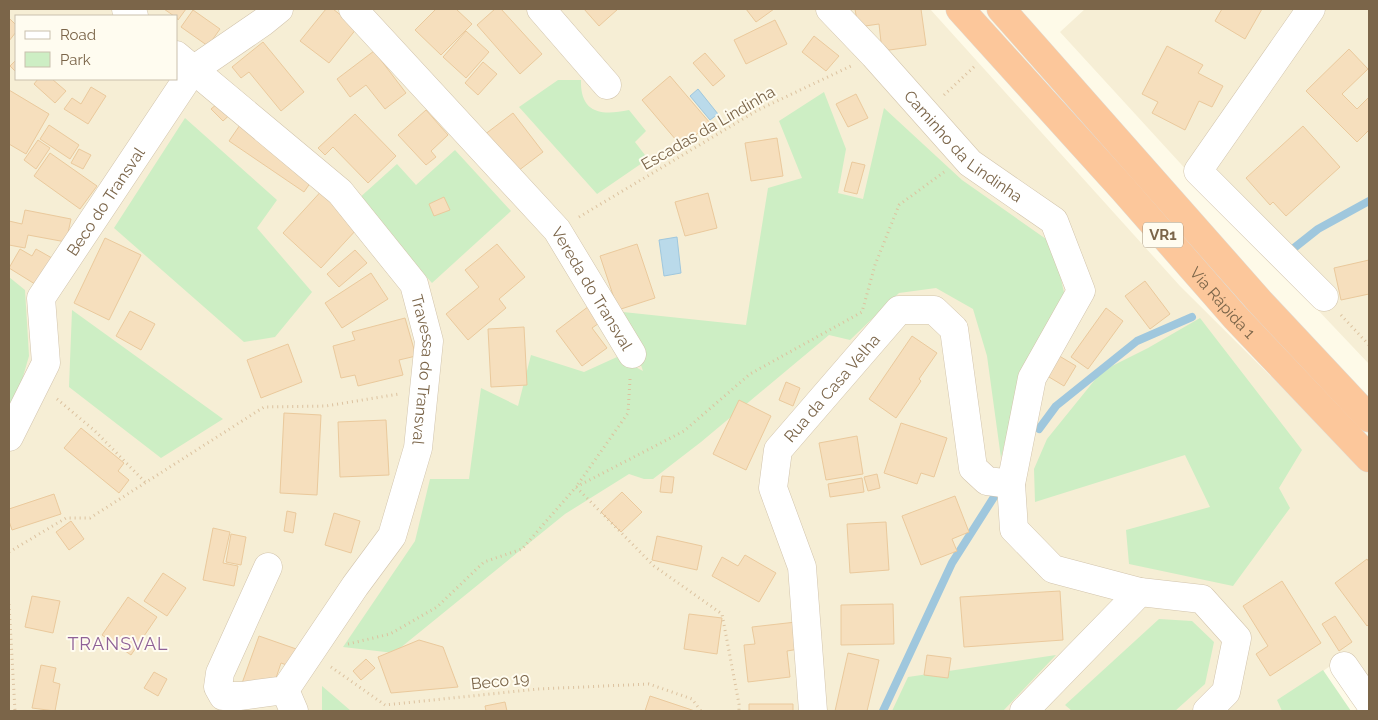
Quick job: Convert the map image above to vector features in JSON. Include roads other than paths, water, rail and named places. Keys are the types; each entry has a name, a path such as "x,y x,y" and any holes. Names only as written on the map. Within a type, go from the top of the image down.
{"highway":[{"name":"Via Rápida 1","path":"960,9 1123,189 1235,317 1369,458"},
{"name":"Via Rápida 1","path":"1001,9 1261,303 1369,418"}],"street":[{"name":"Beco do Transval","path":"178,74 185,63 263,22 279,9"},
{"name":"Vereda do Transval","path":"353,9 557,230 632,354"},
{"path":"541,9 607,85"},
{"name":"Caminho da Lindinha","path":"830,9 874,55 970,163 1054,221 1082,291 1032,378 1011,484"},
{"path":"1311,9 1198,170 1324,297"},
{"name":"Travessa do Transval","path":"185,63 340,192 414,284 429,341 418,448 392,536 354,586 310,652 290,700 223,696 218,687 220,673 268,567"},
{"name":"Beco do Transval","path":"9,437 46,363 41,298 175,80"},
{"name":"Rua da Casa Velha","path":"813,711 802,567 773,488 778,450 899,310 934,310 954,329 974,468 987,481 1011,484"},
{"path":"1011,484 1014,529 1053,569 1140,592 1202,599 1237,638 1226,692 1207,711"},
{"path":"1024,711 1140,592"},
{"path":"1344,666 1369,702"}],"water":[{"path":"698,89 718,114 710,120 690,96"},
{"path":"677,237 681,273 664,276 659,240"}],"waterway":[{"path":"1294,248 1318,229 1369,201"},
{"path":"1039,429 1056,406 1137,341 1192,317"},
{"path":"883,711 952,563 994,497"}],"district":[{"name":"TRANSVAL","path":"118,643"}]}
